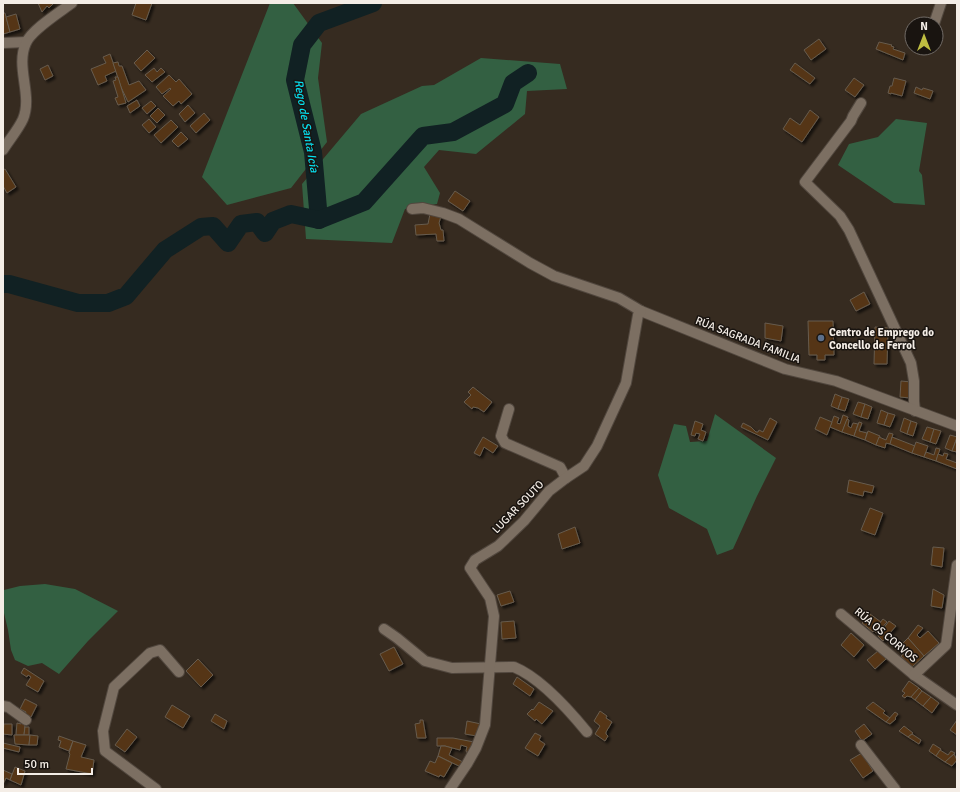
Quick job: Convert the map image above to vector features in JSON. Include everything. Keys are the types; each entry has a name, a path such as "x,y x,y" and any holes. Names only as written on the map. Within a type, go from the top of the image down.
{"street":[{"path":"3,150 23,118 26,99 22,55 26,42 31,34 72,3"},
{"path":"937,16 941,3"},
{"path":"3,43 26,42"},
{"path":"861,103 852,116 851,121 805,182 840,216 849,230 911,363 914,381 915,411"},
{"name":"RÚA SAGRADA FAMILIA","path":"412,209 423,208 459,219 530,263 572,282 619,298 641,311 785,369 836,381 957,426"},
{"name":"LUGAR SOUTO","path":"450,789 476,748 485,725 494,616 490,598 470,568 474,560 498,546 524,521 549,491 584,466 597,446 626,383 638,315 641,311"},
{"path":"509,409 501,436 505,443 560,467 566,478"},
{"name":"RÚA OS CORVOS","path":"914,675 946,645 957,565"},
{"name":"RÚA OS CORVOS","path":"841,614 914,675 957,705"},
{"path":"384,629 425,661 452,668 514,667 523,671 538,682 570,711 587,732"},
{"path":"156,789 105,751 103,731 114,687 150,653 160,650 180,672"},
{"path":"3,706 8,707 26,720"},
{"path":"861,745 895,789"}],"green space":[{"path":"270,3 293,3 322,43 318,78 327,142 291,188 227,205 202,177"},
{"path":"481,58 560,64 567,89 527,91 525,114 476,154 439,150 424,167 440,193 437,204 405,209 392,243 306,239 302,184 361,114 422,86 434,85"},
{"path":"896,119 927,123 919,171 922,175 925,205 894,203 838,165 849,144 878,137"},
{"path":"715,414 776,458 733,549 717,555 707,529 669,508 658,475 674,424 686,426 690,442 707,441"},
{"path":"45,584 75,589 118,611 88,641 59,674 42,663 28,666 15,660 11,650 4,613 4,590 20,586"}],"building":[{"path":"38,3 54,3 49,8 47,6 42,12"},
{"path":"136,3 152,3 146,20 132,15"},
{"path":"3,13 5,13 10,32 3,34"},
{"path":"16,14 20,29 10,32 6,17"},
{"path":"819,39 826,49 811,60 804,50"},
{"path":"879,42 892,45 891,46 894,47 893,49 904,53 903,60 876,49"},
{"path":"147,50 155,58 141,71 134,63"},
{"path":"110,54 116,71 105,76 107,81 98,85 91,69 106,63 103,57"},
{"path":"118,62 119,66 122,66 129,85 139,81 146,90 128,102 113,63"},
{"path":"795,63 815,78 810,84 790,70"},
{"path":"48,65 53,76 45,80 40,69"},
{"path":"154,68 157,72 161,68 165,72 152,82 145,75"},
{"path":"169,75 176,82 179,79 192,94 181,104 179,101 173,106 163,96 171,89 170,88 162,94 156,87"},
{"path":"115,77 118,77 126,103 118,105 115,98 118,97 113,81 116,80"},
{"path":"854,78 864,85 855,97 845,90"},
{"path":"894,78 906,81 902,96 888,93"},
{"path":"916,87 922,90 923,88 933,91 930,99 914,93"},
{"path":"137,100 140,106 130,113 127,106"},
{"path":"151,101 156,106 147,114 142,108"},
{"path":"188,105 195,113 185,122 179,114"},
{"path":"158,108 165,115 157,123 150,116"},
{"path":"810,110 819,117 802,142 783,129 790,118 800,125"},
{"path":"204,113 210,120 196,133 190,126"},
{"path":"149,119 156,127 149,133 142,125"},
{"path":"171,120 178,127 161,143 154,135"},
{"path":"181,132 188,139 178,147 172,141"},
{"path":"5,169 16,187 7,193 3,186 3,170"},
{"path":"455,191 470,201 463,211 448,201"},
{"path":"430,214 441,216 439,223 441,230 443,230 444,241 437,241 436,234 416,235 415,225 428,224"},
{"path":"864,292 870,304 856,311 850,300"},
{"name":"Centro de Emprego do Concello de Ferrol","path":"808,321 833,321 834,355 825,355 825,360 817,360 817,355 809,355"},
{"path":"765,323 783,326 781,341 765,338"},
{"path":"875,327 888,328 887,364 874,364"},
{"path":"901,381 911,382 910,398 900,397"},
{"path":"473,387 492,402 484,412 478,408 473,407 472,409 464,402 471,395 468,392"},
{"path":"835,394 842,397 838,409 831,406"},
{"path":"842,397 849,399 845,411 838,409"},
{"path":"858,402 865,404 861,417 853,414"},
{"path":"865,404 872,407 868,419 861,417"},
{"path":"881,410 888,413 884,425 877,423"},
{"path":"888,413 895,415 890,427 884,425"},
{"path":"843,415 848,417 842,432 830,427 834,416 839,418 837,423 840,424"},
{"path":"820,417 832,422 827,435 815,429"},
{"path":"770,418 777,422 768,440 741,427 743,423 751,427 756,432 759,430 763,432"},
{"path":"904,418 911,421 907,434 900,431"},
{"path":"847,419 849,420 848,426 851,428 853,423 858,424 854,436 842,432"},
{"path":"695,421 703,424 701,430 706,432 703,441 698,439 700,434 696,433 695,436 691,435"},
{"path":"911,421 917,423 913,436 907,434"},
{"path":"859,422 862,423 859,431 867,433 865,440 854,436"},
{"path":"927,427 934,429 930,442 922,439"},
{"path":"934,429 941,431 936,444 930,442"},
{"path":"868,431 880,436 876,445 865,440"},
{"path":"889,433 893,434 890,444 886,443 885,448 876,445 879,437 886,440"},
{"path":"950,435 957,437 952,451 945,448"},
{"path":"483,437 498,446 493,453 484,447 480,456 474,453"},
{"path":"892,437 915,446 912,453 890,444"},
{"path":"957,438 957,452 952,451"},
{"path":"916,442 928,446 924,457 912,453"},
{"path":"936,448 940,449 936,461 924,457 926,452 934,455"},
{"path":"944,453 948,454 946,459 957,463 957,469 936,461 938,454 943,456"},
{"path":"849,480 874,486 872,493 864,491 863,496 847,492"},
{"path":"870,508 883,513 875,535 861,530"},
{"path":"575,527 580,543 562,549 558,534"},
{"path":"933,547 944,548 942,567 931,565"},
{"path":"933,589 944,595 942,608 931,606"},
{"path":"510,591 514,602 501,606 497,595"},
{"path":"870,614 881,622 873,632 862,623"},
{"path":"883,619 887,622 877,633 874,631"},
{"path":"514,621 516,638 502,639 501,622"},
{"path":"889,621 896,626 883,641 878,636"},
{"path":"918,625 923,628 917,635 920,638 928,631 939,643 924,656 908,638"},
{"path":"851,633 864,645 854,657 841,645"},
{"path":"908,638 924,656 911,668 901,656 905,653 900,646"},
{"path":"394,647 403,664 389,671 380,654"},
{"path":"878,651 886,659 875,669 867,660"},
{"path":"198,659 213,675 201,687 186,671"},
{"path":"24,668 44,681 38,692 26,685 31,677 28,675 27,677 21,673"},
{"path":"517,677 534,689 530,696 513,684"},
{"path":"909,681 919,688 911,697 907,696 905,698 902,696 905,693 902,691"},
{"path":"919,688 922,691 915,700 911,697"},
{"path":"922,691 931,697 923,706 915,700"},
{"path":"931,697 939,703 932,713 923,706"},
{"path":"25,699 37,705 31,717 20,709"},
{"path":"539,702 553,711 542,724 536,719 535,721 527,714 532,709 533,710"},
{"path":"873,702 885,711 883,713 890,718 886,722 866,708"},
{"path":"172,705 190,716 183,728 165,717"},
{"path":"600,711 612,722 606,732 608,736 605,741 595,734 600,726 594,721"},
{"path":"895,712 898,714 895,718 896,719 890,724 886,722"},
{"path":"215,714 227,721 224,729 211,721"},
{"path":"23,719 25,724 24,735 16,735 17,723 21,724"},
{"path":"420,720 423,720 426,738 417,738 415,724 420,723"},
{"path":"957,720 957,735 950,730"},
{"path":"467,721 481,724 477,736 465,734"},
{"path":"4,724 12,724 12,735 3,734"},
{"path":"864,724 872,734 862,741 855,731"},
{"path":"904,726 913,733 908,737 899,731"},
{"path":"25,727 29,727 29,735 24,735"},
{"path":"127,729 137,737 125,752 115,745"},
{"path":"535,733 541,736 539,740 545,744 538,756 525,748"},
{"path":"912,734 921,740 919,744 908,737"},
{"path":"14,735 30,735 29,745 15,744"},
{"path":"30,735 38,736 37,745 29,745"},
{"path":"59,736 73,741 69,751 59,747 61,741 58,740"},
{"path":"437,738 453,738 474,742 468,754 466,751 467,747 461,745 460,750 445,746 437,746"},
{"path":"73,741 86,745 81,757 94,760 92,774 66,769"},
{"path":"3,743 20,747 19,752 3,748"},
{"path":"933,744 941,749 936,756 929,751"},
{"path":"441,746 452,748 449,755 463,762 461,767 438,756"},
{"path":"940,750 948,755 951,751 955,753 945,762 936,756"},
{"path":"862,753 873,771 863,778 850,760"},
{"path":"954,754 957,760 952,766 945,762"},
{"path":"438,756 452,763 444,777 440,775 439,777 425,771 430,761 435,763"},
{"path":"15,767 25,771 21,785 10,780"},
{"path":"3,770 12,774 10,780 6,778 3,784"}],"waterway":[{"name":"Rego de Santa Icía","path":"319,220 313,152 295,80 302,45 319,23 373,3"},
{"name":"Rego de Santa Icía","path":"3,284 9,284 78,303 108,303 126,296 165,250 201,227 213,226 228,243 241,224 257,222 265,233 273,221 291,214 319,220 364,202 423,136 453,132 505,104 513,83 528,73"}],"place":[{"name":"Centro de Emprego do Concello de Ferrol","path":"821,338"}]}
